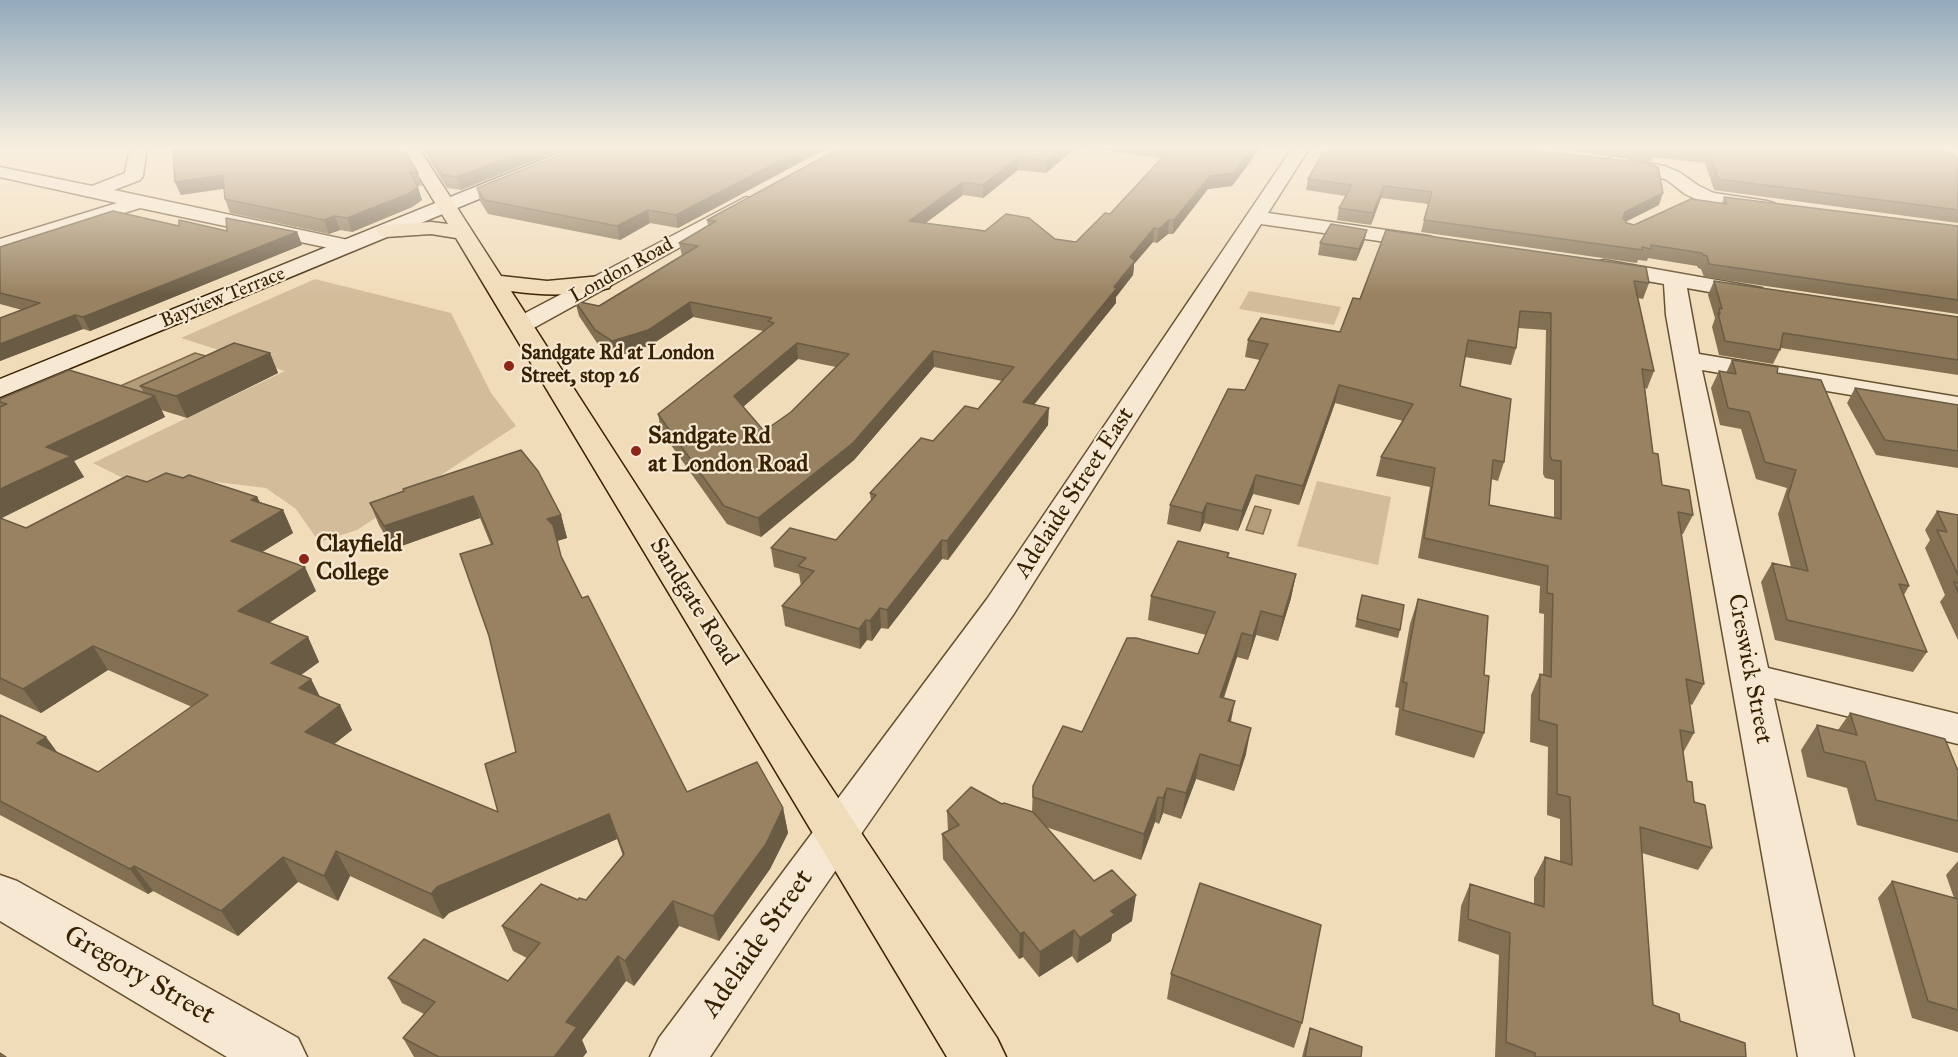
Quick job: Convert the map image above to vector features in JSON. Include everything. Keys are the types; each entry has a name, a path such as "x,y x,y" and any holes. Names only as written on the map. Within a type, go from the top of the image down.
{"highway":[{"name":"Sandgate Road","path":"440,196 800,775 838,832 874,895 978,1057"},
{"path":"386,231 431,228 463,233"},
{"path":"494,281 536,289 561,289 601,283"}],"street":[{"path":"116,196 348,246"},
{"name":"Bayview Terrace","path":"0,389 470,196"},
{"name":"London Road","path":"522,325 759,196"},
{"name":"Adelaide Street East","path":"838,832 1000,607 1269,196"},
{"path":"1682,204 1697,196"},
{"path":"1705,196 1786,210"},
{"path":"0,246 140,201"},
{"path":"1255,217 1453,246"},
{"path":"1580,264 1780,297"},
{"name":"Creswick Street","path":"1676,280 1675,291 1688,360 1826,1057"},
{"path":"1688,360 1958,405"},
{"path":"1751,678 1958,729"},
{"name":"Adelaide Street","path":"678,1057 838,832"},
{"name":"Gregory Street","path":"0,896 279,1057"}],"shaded area":[{"path":"315,279 451,313 491,393 516,426 357,530 319,542 296,509 266,488 216,482 149,491 93,463 285,371 181,338"},
{"path":"1249,291 1341,307 1334,325 1239,309"},
{"path":"195,353 238,365 153,404 109,391"},
{"path":"1317,481 1391,497 1378,565 1297,546"},
{"path":"1255,506 1271,510 1263,534 1246,530"}],"building":[{"path":"225,196 402,196 347,218 335,216 324,220 225,199"},
{"path":"482,196 712,196 676,215 648,210 617,226 484,200"},
{"path":"751,196 943,196 909,221 985,231 1006,214 1029,218 1055,239 1076,242 1105,213 1110,214 1126,196 1193,196 1174,220 1169,220 1159,229 1154,228 1130,257 1135,261 1114,287 1117,288 1023,402 1049,408 947,541 942,540 887,610 880,608 870,621 866,620 859,629 782,606 814,571 798,566 806,558 771,548 790,528 836,540 876,495 870,493 921,438 933,441 965,406 978,409 1014,367 933,351 853,443 758,518 724,506 658,414 774,323 768,321 772,318 690,302 648,330 612,341 595,330 575,301 599,306 698,246 679,243 716,221 707,220","holes":["797,343 849,354 791,412 764,431 734,396"]},
{"path":"1346,196 1380,196 1373,213 1339,208"},
{"path":"1431,196 1656,196 1625,212 1623,218 1627,223 1634,225 1691,199 1727,204 1724,197 1958,226 1958,300 1709,264 1707,256 1702,253 1651,245 1651,249 1642,247 1642,250 1424,220"},
{"path":"1852,196 1958,196 1958,210"},
{"path":"113,211 179,226 179,220 227,231 226,218 297,232 83,317 75,315 0,344 0,318 40,303 0,293 0,247"},
{"path":"1331,224 1367,230 1359,249 1320,243"},
{"path":"1386,230 1646,267 1649,283 1634,281 1654,371 1642,369 1653,453 1658,454 1662,485 1689,490 1693,515 1678,512 1704,684 1686,679 1694,733 1680,730 1687,781 1692,782 1694,802 1705,805 1712,848 1640,827 1653,1005 1679,1014 1680,1021 1745,1043 1746,1057 1535,1057 1535,1053 1506,1042 1510,933 1468,919 1470,884 1544,907 1545,857 1572,865 1570,797 1557,794 1557,725 1539,720 1540,674 1551,677 1553,594 1547,593 1548,566 1424,538 1435,468 1381,457 1413,404 1339,385 1303,486 1256,475 1242,511 1207,503 1202,513 1170,505 1228,389 1245,390 1268,344 1248,340 1261,318 1340,332 1353,298 1360,299","holes":["1520,311 1551,313 1550,456 1552,460 1561,461 1561,519 1489,505 1493,460 1504,462 1511,399 1460,386 1468,340 1516,348"]},
{"path":"1714,281 1958,317 1958,360 1783,333 1780,350 1725,341 1718,313 1720,314 1719,308 1722,309"},
{"path":"234,343 270,353 176,396 140,386"},
{"path":"1732,360 1778,367 1777,373 1821,380 1909,586 1899,584 1927,652 1787,620 1772,563 1808,571 1788,496 1796,470 1765,462 1749,412 1728,408 1719,371 1736,374"},
{"path":"69,370 155,396 46,447 71,456 0,489 0,407 7,404 0,402 0,399"},
{"path":"1855,388 1958,405 1958,451 1885,440"},
{"path":"521,450 538,471 561,515 547,519 553,525 561,556 582,598 588,596 687,792 757,762 783,808 766,844 713,916 673,901 625,961 618,956 566,1022 577,1027 554,1057 439,1057 403,1038 435,1002 388,978 424,939 508,981 540,943 502,926 541,884 578,900 579,898 586,900 624,854 609,814 437,887 431,894 336,851 324,876 283,857 221,911 134,866 130,869 0,801 0,715 46,737 37,743 98,772 208,695 93,646 23,689 0,678 0,518 26,528 127,476 147,482 166,473 183,478 189,475 257,497 251,500 283,510 231,541 305,567 238,611 308,637 271,663 311,679 299,688 340,705 305,732 498,812 485,764 516,752 489,636 460,554 493,544 473,496 384,526 370,503 404,491 403,489"},
{"path":"1937,511 1958,515 1958,575 1937,530 1947,532"},
{"path":"1178,541 1229,553 1227,557 1296,574 1283,617 1261,611 1253,636 1242,633 1220,697 1235,701 1228,721 1251,728 1240,766 1200,754 1186,793 1167,788 1163,798 1158,797 1144,834 1033,797 1033,786 1063,726 1082,732 1127,638 1136,638 1198,654 1215,612 1151,596"},
{"path":"1362,595 1404,605 1400,630 1357,619"},
{"path":"1418,599 1488,616 1484,675 1489,676 1484,733 1403,710 1407,683 1403,682"},
{"path":"1850,713 1945,739 1958,771 1958,821 1876,800 1865,762 1824,752 1817,725 1857,735"},
{"path":"971,787 1002,804 1033,812 1094,881 1112,870 1136,895 1111,911 1115,915 1080,938 1074,930 1040,952 1024,932 1020,934 942,834 959,825 947,811"},
{"path":"1892,881 1958,899 1958,1010 1928,1001"},
{"path":"1200,883 1321,925 1302,1023 1171,974"},
{"path":"1310,1028 1362,1047 1361,1057 1305,1057"}],"place":[{"name":"Sandgate Rd at London Street, stop 26","path":"509,366"},
{"name":"Sandgate Rd at London Road","path":"636,451"},
{"name":"Clayfield College","path":"304,559"}]}
